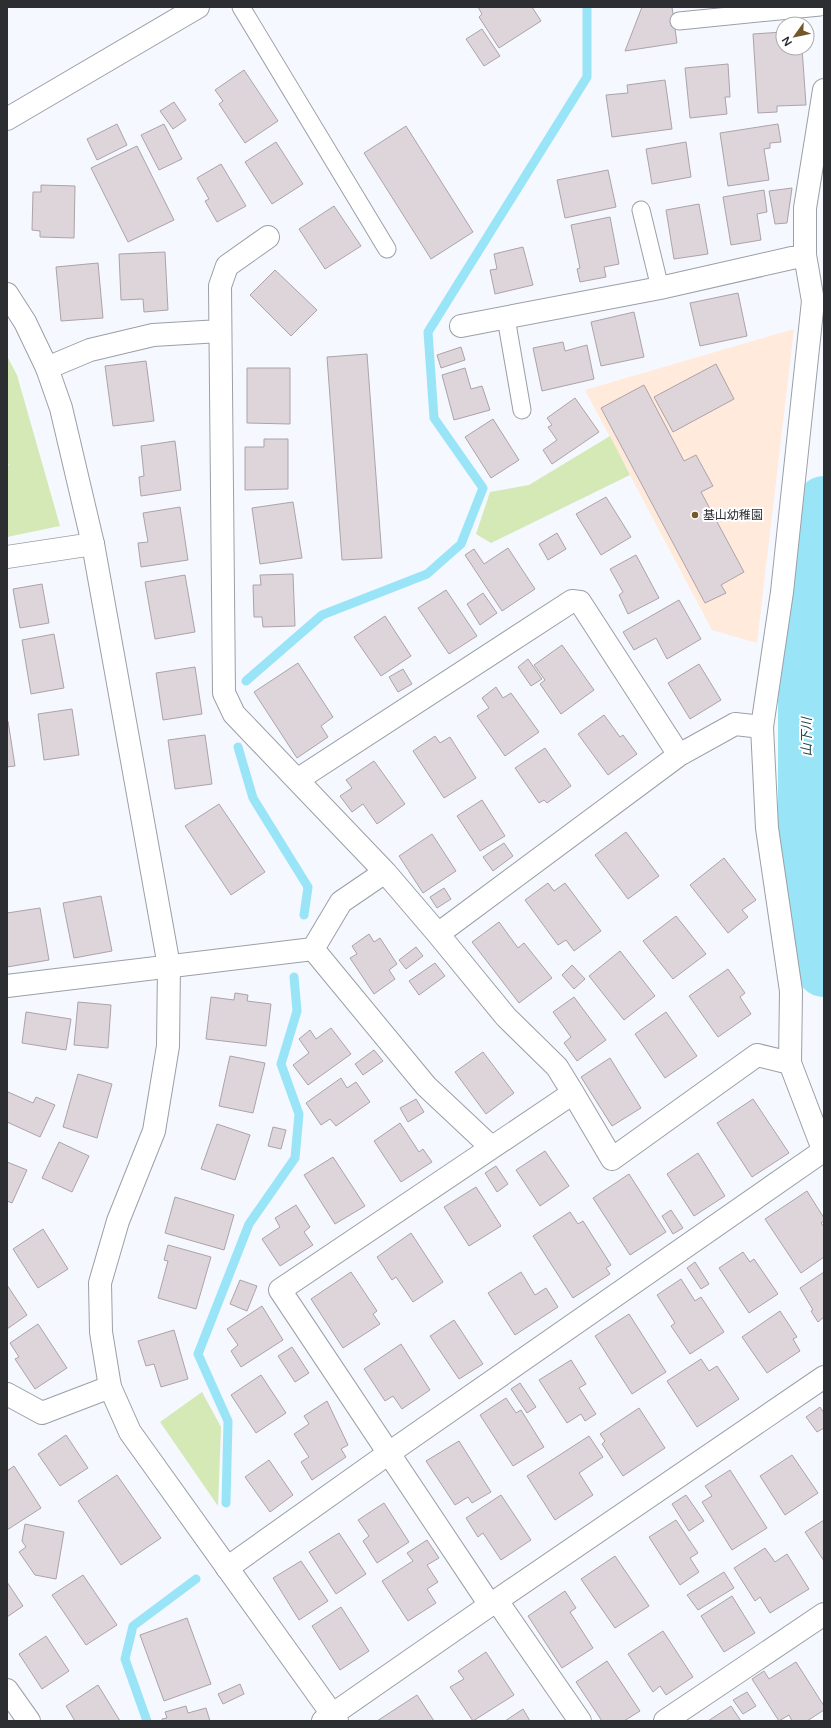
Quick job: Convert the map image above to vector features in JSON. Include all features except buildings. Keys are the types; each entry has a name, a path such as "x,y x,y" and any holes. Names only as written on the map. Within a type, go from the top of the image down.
{"street":[{"path":"7,119 198,7"},
{"path":"227,1568 389,1453 824,1151 790,1063 791,991 767,828 762,727 782,592 813,301 805,255 805,208 824,90"},
{"path":"268,237 228,266 220,286 224,693 234,714 385,872 506,1017 557,1067 612,1159 757,1055 790,1063"},
{"path":"461,326 660,288 805,255"},
{"path":"7,294 25,322 47,368 61,408 93,544 169,966 168,1046 154,1131 118,1221 100,1283 101,1332 110,1387 130,1432 227,1568 331,1719 494,1603 824,1377"},
{"path":"47,368 90,350 153,335 220,331"},
{"path":"7,557 93,544"},
{"path":"297,780 572,601 580,602 679,755"},
{"path":"438,934 679,755 735,724 762,727"},
{"path":"314,949 342,902 385,872"},
{"path":"7,986 314,949"},
{"path":"314,949 426,1086 491,1147"},
{"path":"573,1093 280,1290 389,1453 494,1603 580,1721"},
{"path":"7,1394 42,1414 110,1387"},
{"path":"665,1721 824,1614"},
{"path":"7,1690 29,1721"}],"lane":[{"path":"241,7 386,249"},
{"path":"679,22 820,7"},
{"path":"640,210 660,288"},
{"path":"506,318 522,410"}],"shaded area":[{"path":"794,329 757,643 712,630 585,390"}],"green space":[{"path":"7,356 17,375 60,526 7,537 7,466 9,465 7,461"},
{"path":"610,436 630,475 491,543 476,534 490,492 529,485"},
{"path":"202,1392 221,1427 218,1506 160,1422"}],"waterway":[{"path":"246,681 322,615 427,574 461,544 483,488 434,418 428,332 587,77 587,7"},
{"name":"山下川","path":"824,504 817,547 806,702 806,834 813,906 824,969"},
{"path":"238,747 253,798 308,887 304,915"},
{"path":"226,1503 228,1421 198,1354 249,1224 295,1158 299,1114 281,1064 297,1011 294,977"},
{"path":"147,1721 125,1659 133,1626 196,1579"}],"place":[{"name":"基山幼稚園","path":"695,515"}]}
